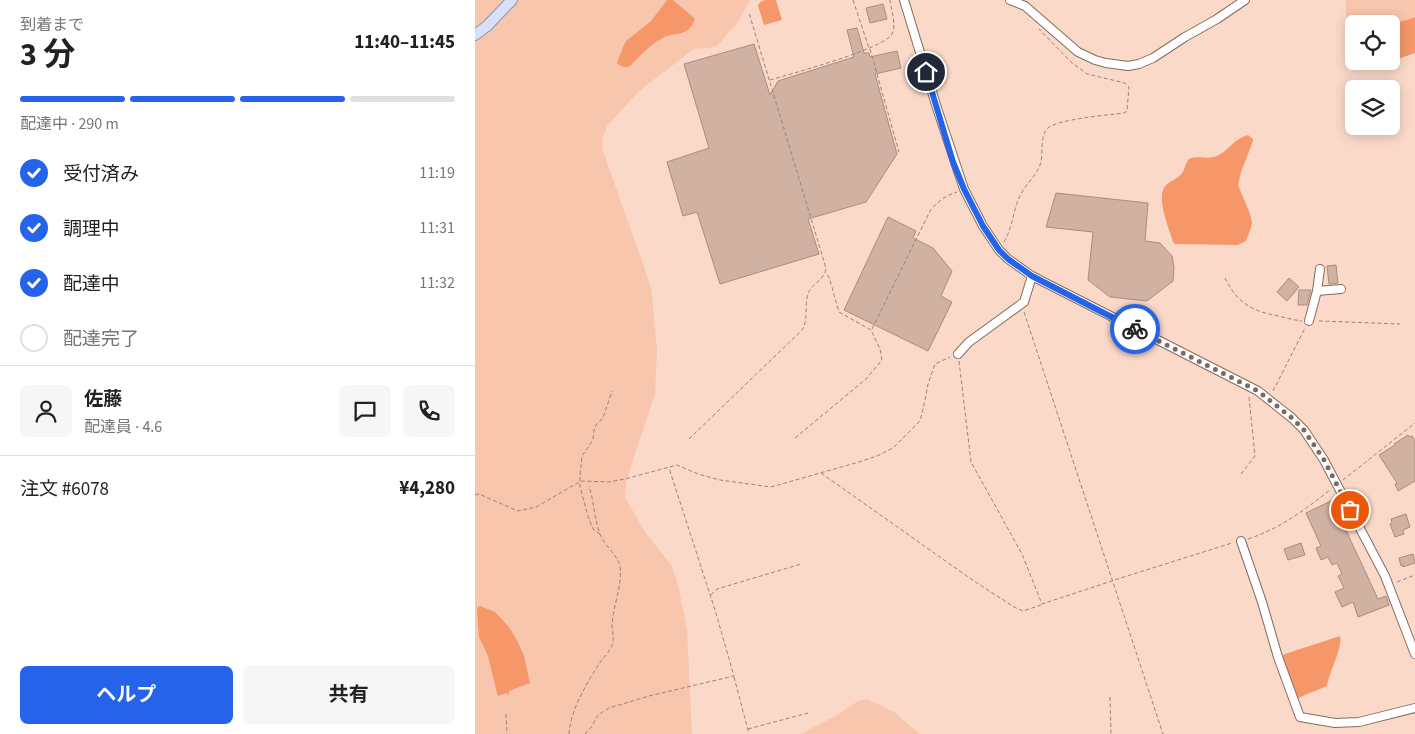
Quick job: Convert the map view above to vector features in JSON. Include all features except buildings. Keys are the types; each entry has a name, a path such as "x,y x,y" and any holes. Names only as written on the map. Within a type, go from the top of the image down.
{"main road":[{"path":"475,35 487,26 512,0"}],"street":[{"path":"904,0 964,189 983,226 997,247 1008,259 1032,276 1258,391 1292,418 1304,430 1324,460 1390,585 1415,654"},
{"path":"1011,0 1025,6 1079,52 1105,63 1128,66 1153,58 1245,0"},
{"path":"1309,321 1317,291 1320,269"},
{"path":"958,354 969,342 1023,302 1032,276"},
{"path":"1317,291 1341,289"},
{"path":"1241,541 1300,717 1335,723 1359,722 1415,708"}],"path":[{"path":"853,0 899,152"},
{"path":"769,81 869,49 885,41 892,34 894,24 889,0"},
{"path":"689,439 802,330 805,322 807,295 813,286 821,280 826,268 749,13"},
{"path":"997,247 1005,241 1019,198 1041,162 1045,132 1049,128 1061,123 1124,113 1128,107 1129,87 1125,83 1087,74 1075,65 1040,32 1035,21 1035,14"},
{"path":"871,330 930,211 945,196 964,189"},
{"path":"795,438 866,379 880,363 882,355 881,349 871,330 839,312 829,277 825,273"},
{"path":"1023,302 1024,310 1163,734"},
{"path":"1268,398 1274,390 1309,321"},
{"path":"475,494 519,511 536,507 581,482 609,482 677,465 698,474 721,480 771,486 877,456 893,448 920,421 927,384 935,364 958,354 971,462 1023,554 1041,604"},
{"path":"1241,474 1255,456 1248,386"},
{"path":"600,535 593,530 588,516 580,476 582,456 593,440 594,430 603,418 612,391"},
{"path":"820,472 971,579 1023,611 1265,533 1292,519 1415,423"},
{"path":"669,467 734,676 749,734"},
{"path":"569,734 575,710 581,696 601,661 610,650 614,638 613,613 619,584 620,568 600,535 589,486"},
{"path":"710,596 717,589 801,564"},
{"path":"1390,585 1415,575"},
{"path":"585,734 598,715 609,708 649,696 734,676"},
{"path":"1110,697 1111,734"},
{"path":"748,729 808,712"},
{"path":"506,714 507,734"}],"shaded area":[{"path":"475,0 667,0 651,21 626,41 630,66 650,47 663,38 675,35 694,19 673,0 750,0 738,22 716,47 694,49 639,91 607,126 602,140 603,151 651,287 657,350 655,394 626,483 625,497 645,532 672,566 679,589 687,631 692,734 475,734"},
{"path":"667,0 673,0 695,19 689,29 685,32 663,38 646,50 630,66 625,67 617,63 626,41 651,21"},
{"path":"776,0 782,20 764,25 758,6 760,2"},
{"path":"1346,0 1415,0 1415,17 1400,23 1400,15 1347,15"},
{"path":"1415,17 1415,53 1400,58 1400,22"},
{"path":"1248,135 1253,141 1238,185 1252,222 1246,241 1238,245 1175,244 1162,204 1163,190 1166,185 1181,175 1189,159 1217,156 1239,139"},
{"path":"480,606 495,612 508,626 524,656 530,683 509,691 507,695 506,693 498,696 488,656 479,637 477,611"},
{"path":"1340,636 1340,647 1327,686 1298,698 1282,655"},
{"path":"867,699 894,712 920,734 801,734 839,714 858,701"}],"way so far":[{"path":"1135,329 1258,391 1292,418 1304,430 1324,460 1350,510"}],"route":[{"path":"926,72 945,130 953,162 964,189 983,226 999,250 1032,276 1135,329"}]}
